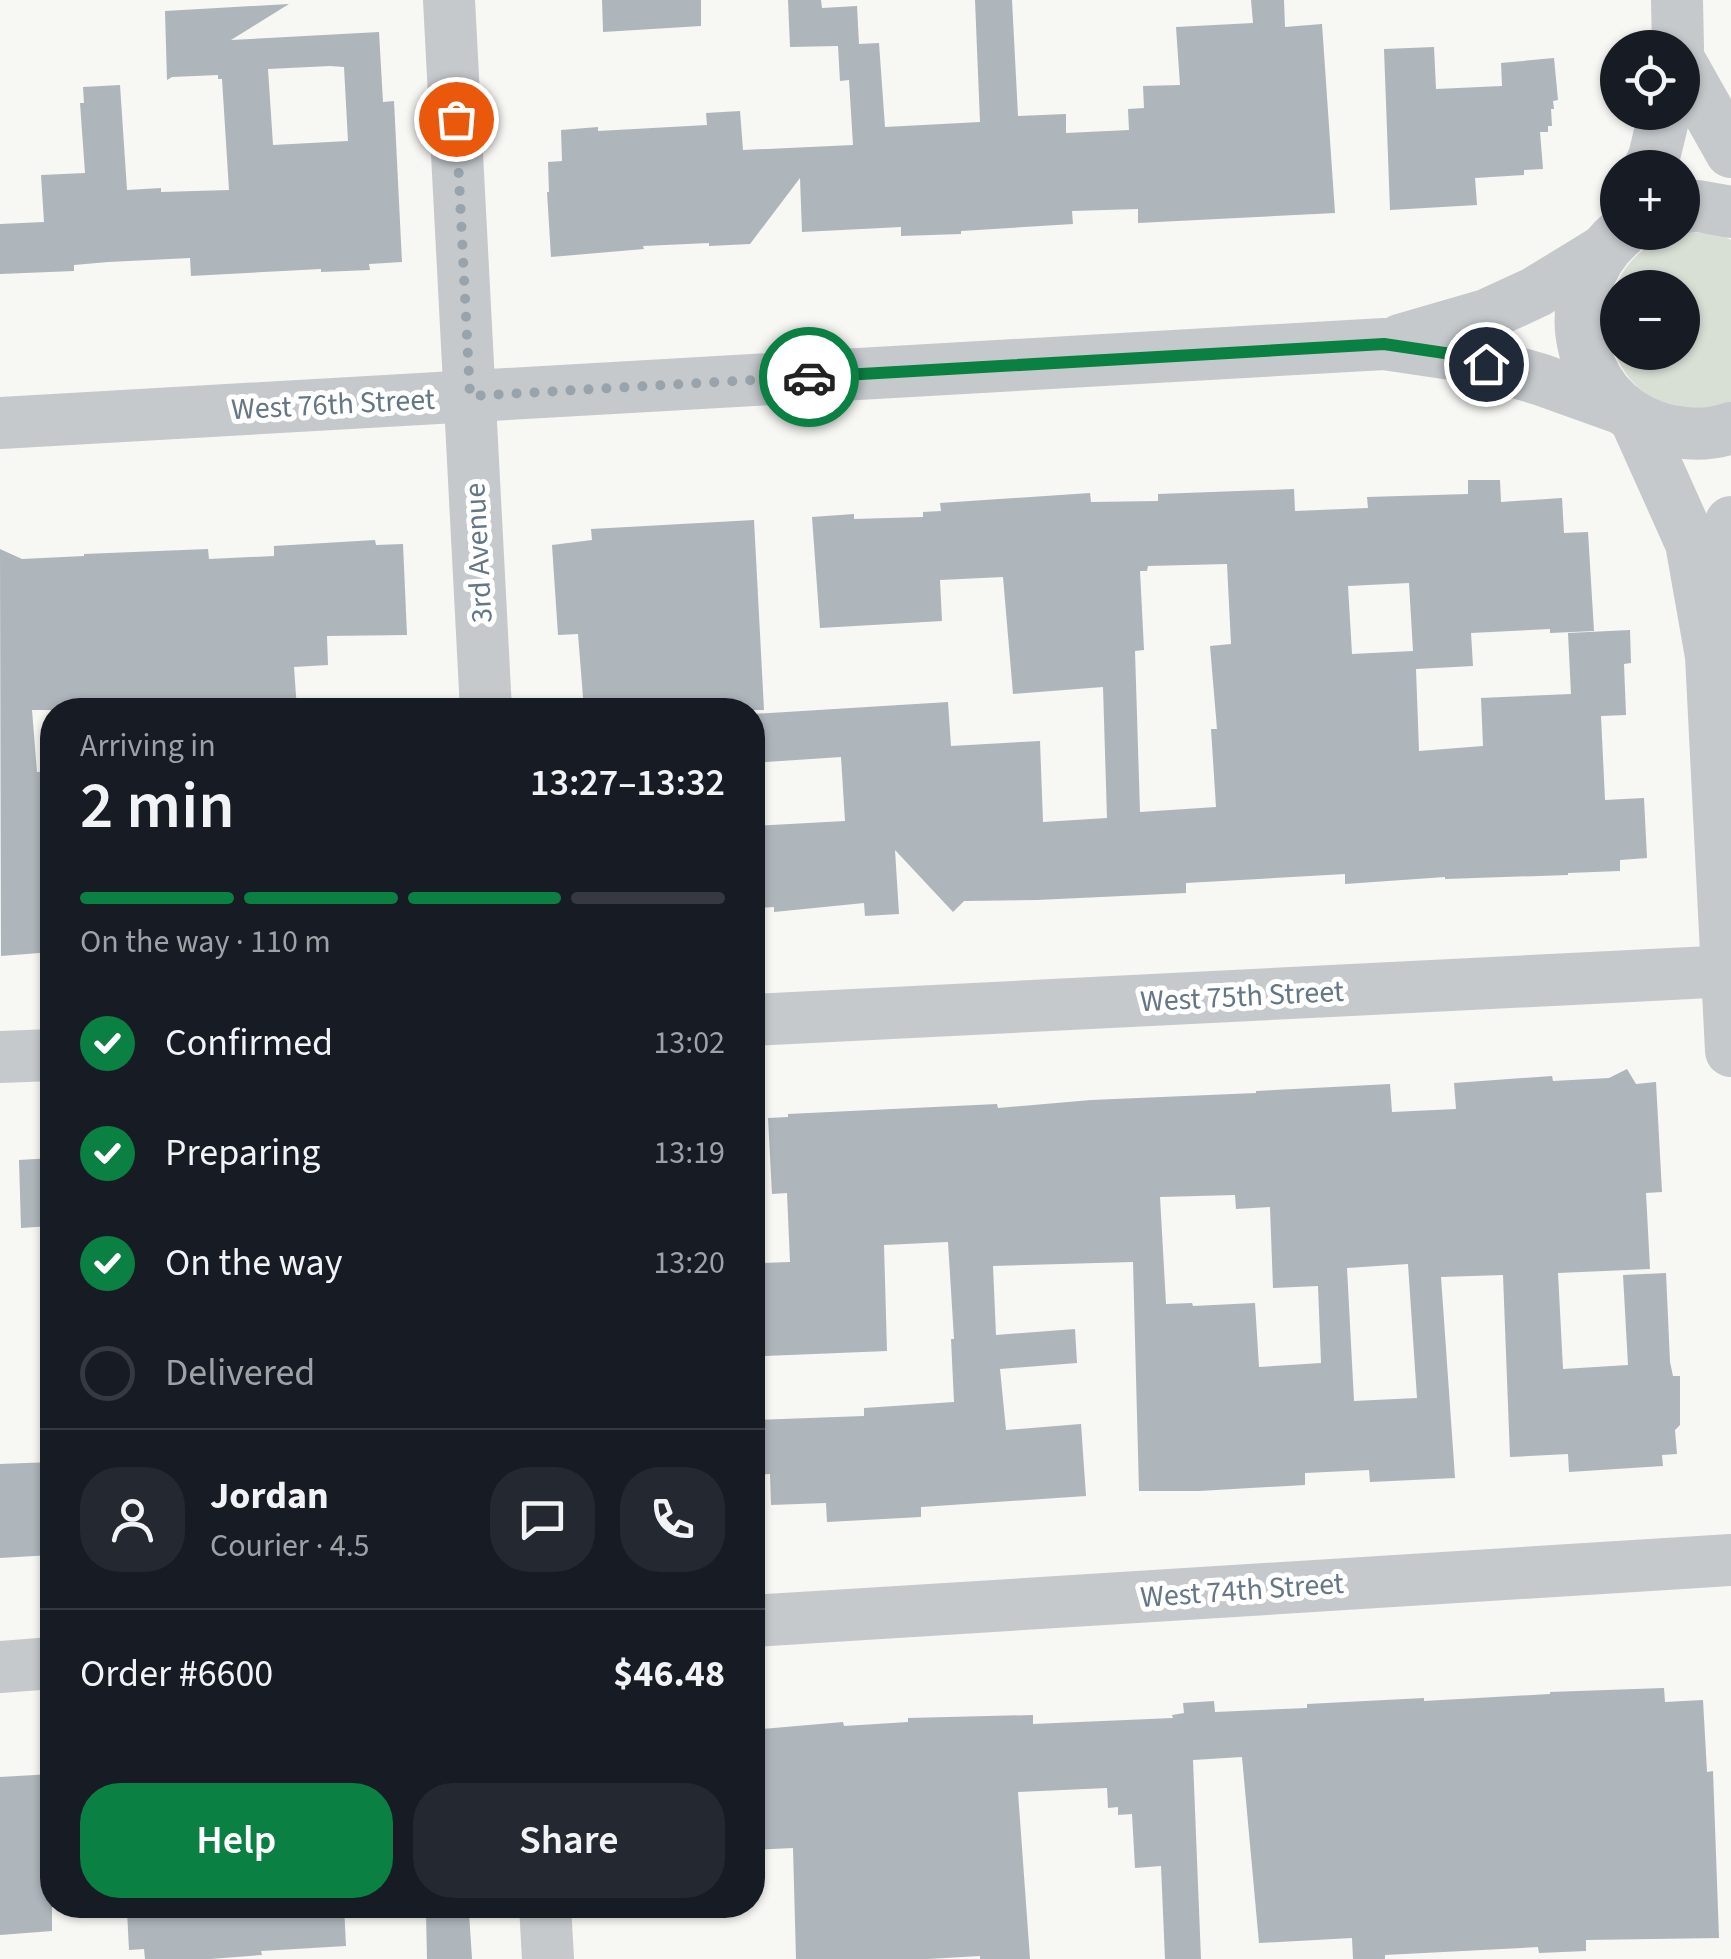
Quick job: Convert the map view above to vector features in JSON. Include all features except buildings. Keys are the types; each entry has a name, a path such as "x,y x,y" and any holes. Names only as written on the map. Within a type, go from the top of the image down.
{"street":[{"name":"3rd Avenue","path":"450,0 485,698"},
{"path":"1676,0 1677,30"},
{"path":"1700,97 1731,152"},
{"path":"1700,206 1731,212"},
{"name":"West 76th Street","path":"1384,344 1486,315 1536,292 1600,248"},
{"path":"1606,250 1586,282 1580,316 1584,351 1599,384 1629,414 1691,543 1711,656 1731,1051"},
{"name":"West 76th Street","path":"0,423 1384,344 1458,355 1542,380 1664,430 1694,435 1731,428"},
{"path":"1711,656 1723,540 1731,522"},
{"name":"West 75th Street","path":"765,1019 1729,971"},
{"path":"0,1057 40,1055"},
{"name":"West 74th Street","path":"765,1619 1731,1560"},
{"path":"0,1667 40,1665"},
{"path":"546,1918 548,1959"}],"shaded area":[{"path":"1700,233 1720,234 1731,240 1731,402 1715,408 1686,408 1649,396 1632,382 1624,370 1700,370 1700,270 1625,270 1645,250 1700,250"}],"way so far":[{"path":"456,119 470,396 809,377"}],"route":[{"path":"809,377 1384,344 1458,355 1486,364"}]}
